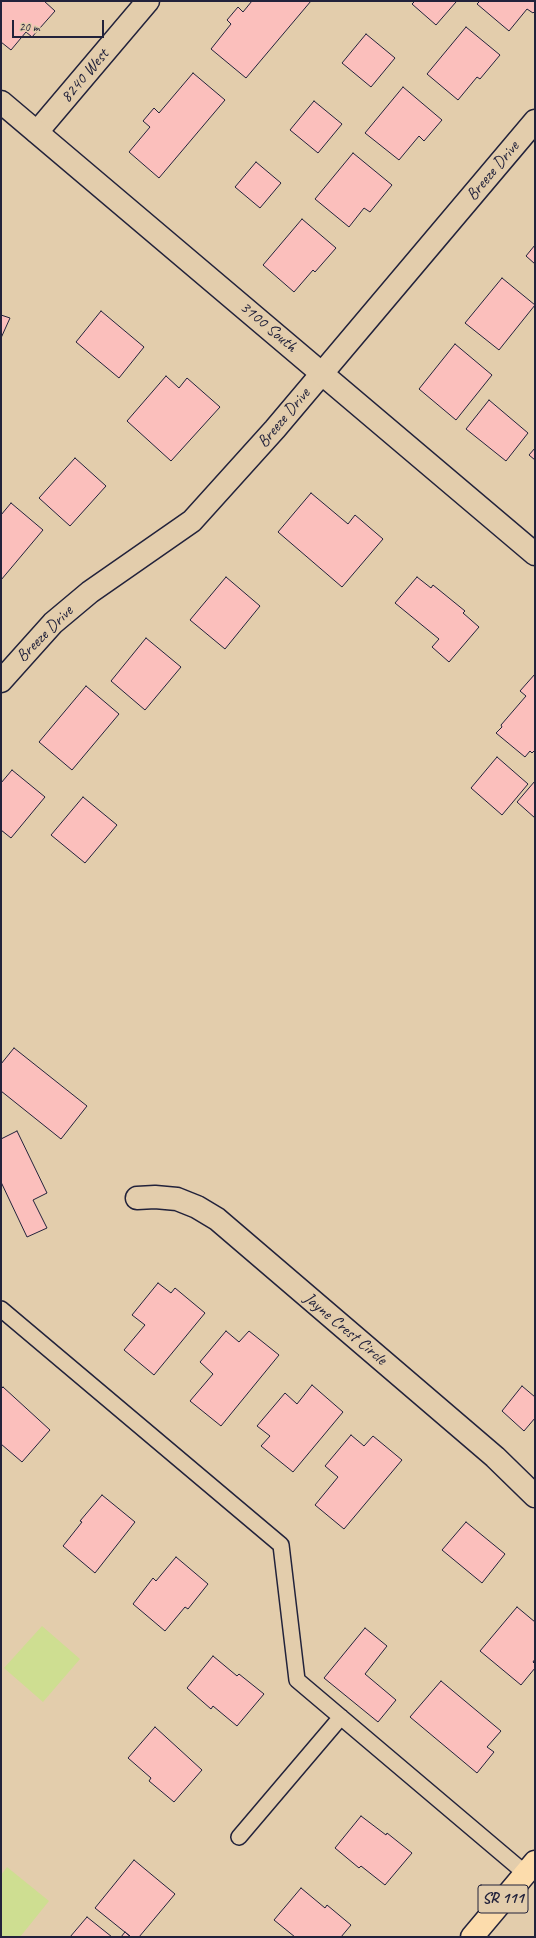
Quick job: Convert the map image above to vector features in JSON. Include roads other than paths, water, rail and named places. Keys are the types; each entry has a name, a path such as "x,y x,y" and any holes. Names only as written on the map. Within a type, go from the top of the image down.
{"main road":[{"name":"SR 111","path":"472,1937 530,1868"}],"street":[{"name":"8240 West","path":"37,132 148,1"},
{"name":"3100 South","path":"1,102 322,372 535,554"},
{"name":"Breeze Drive","path":"1,681 53,623 90,592 192,521 275,429 535,121"},
{"name":"Jayne Crest Circle","path":"137,1198 155,1196 177,1199 198,1206 217,1219 495,1457 535,1496"}],"lane":[{"path":"1,1309 281,1545 297,1680 530,1868"},
{"path":"239,1837 341,1717"}]}
